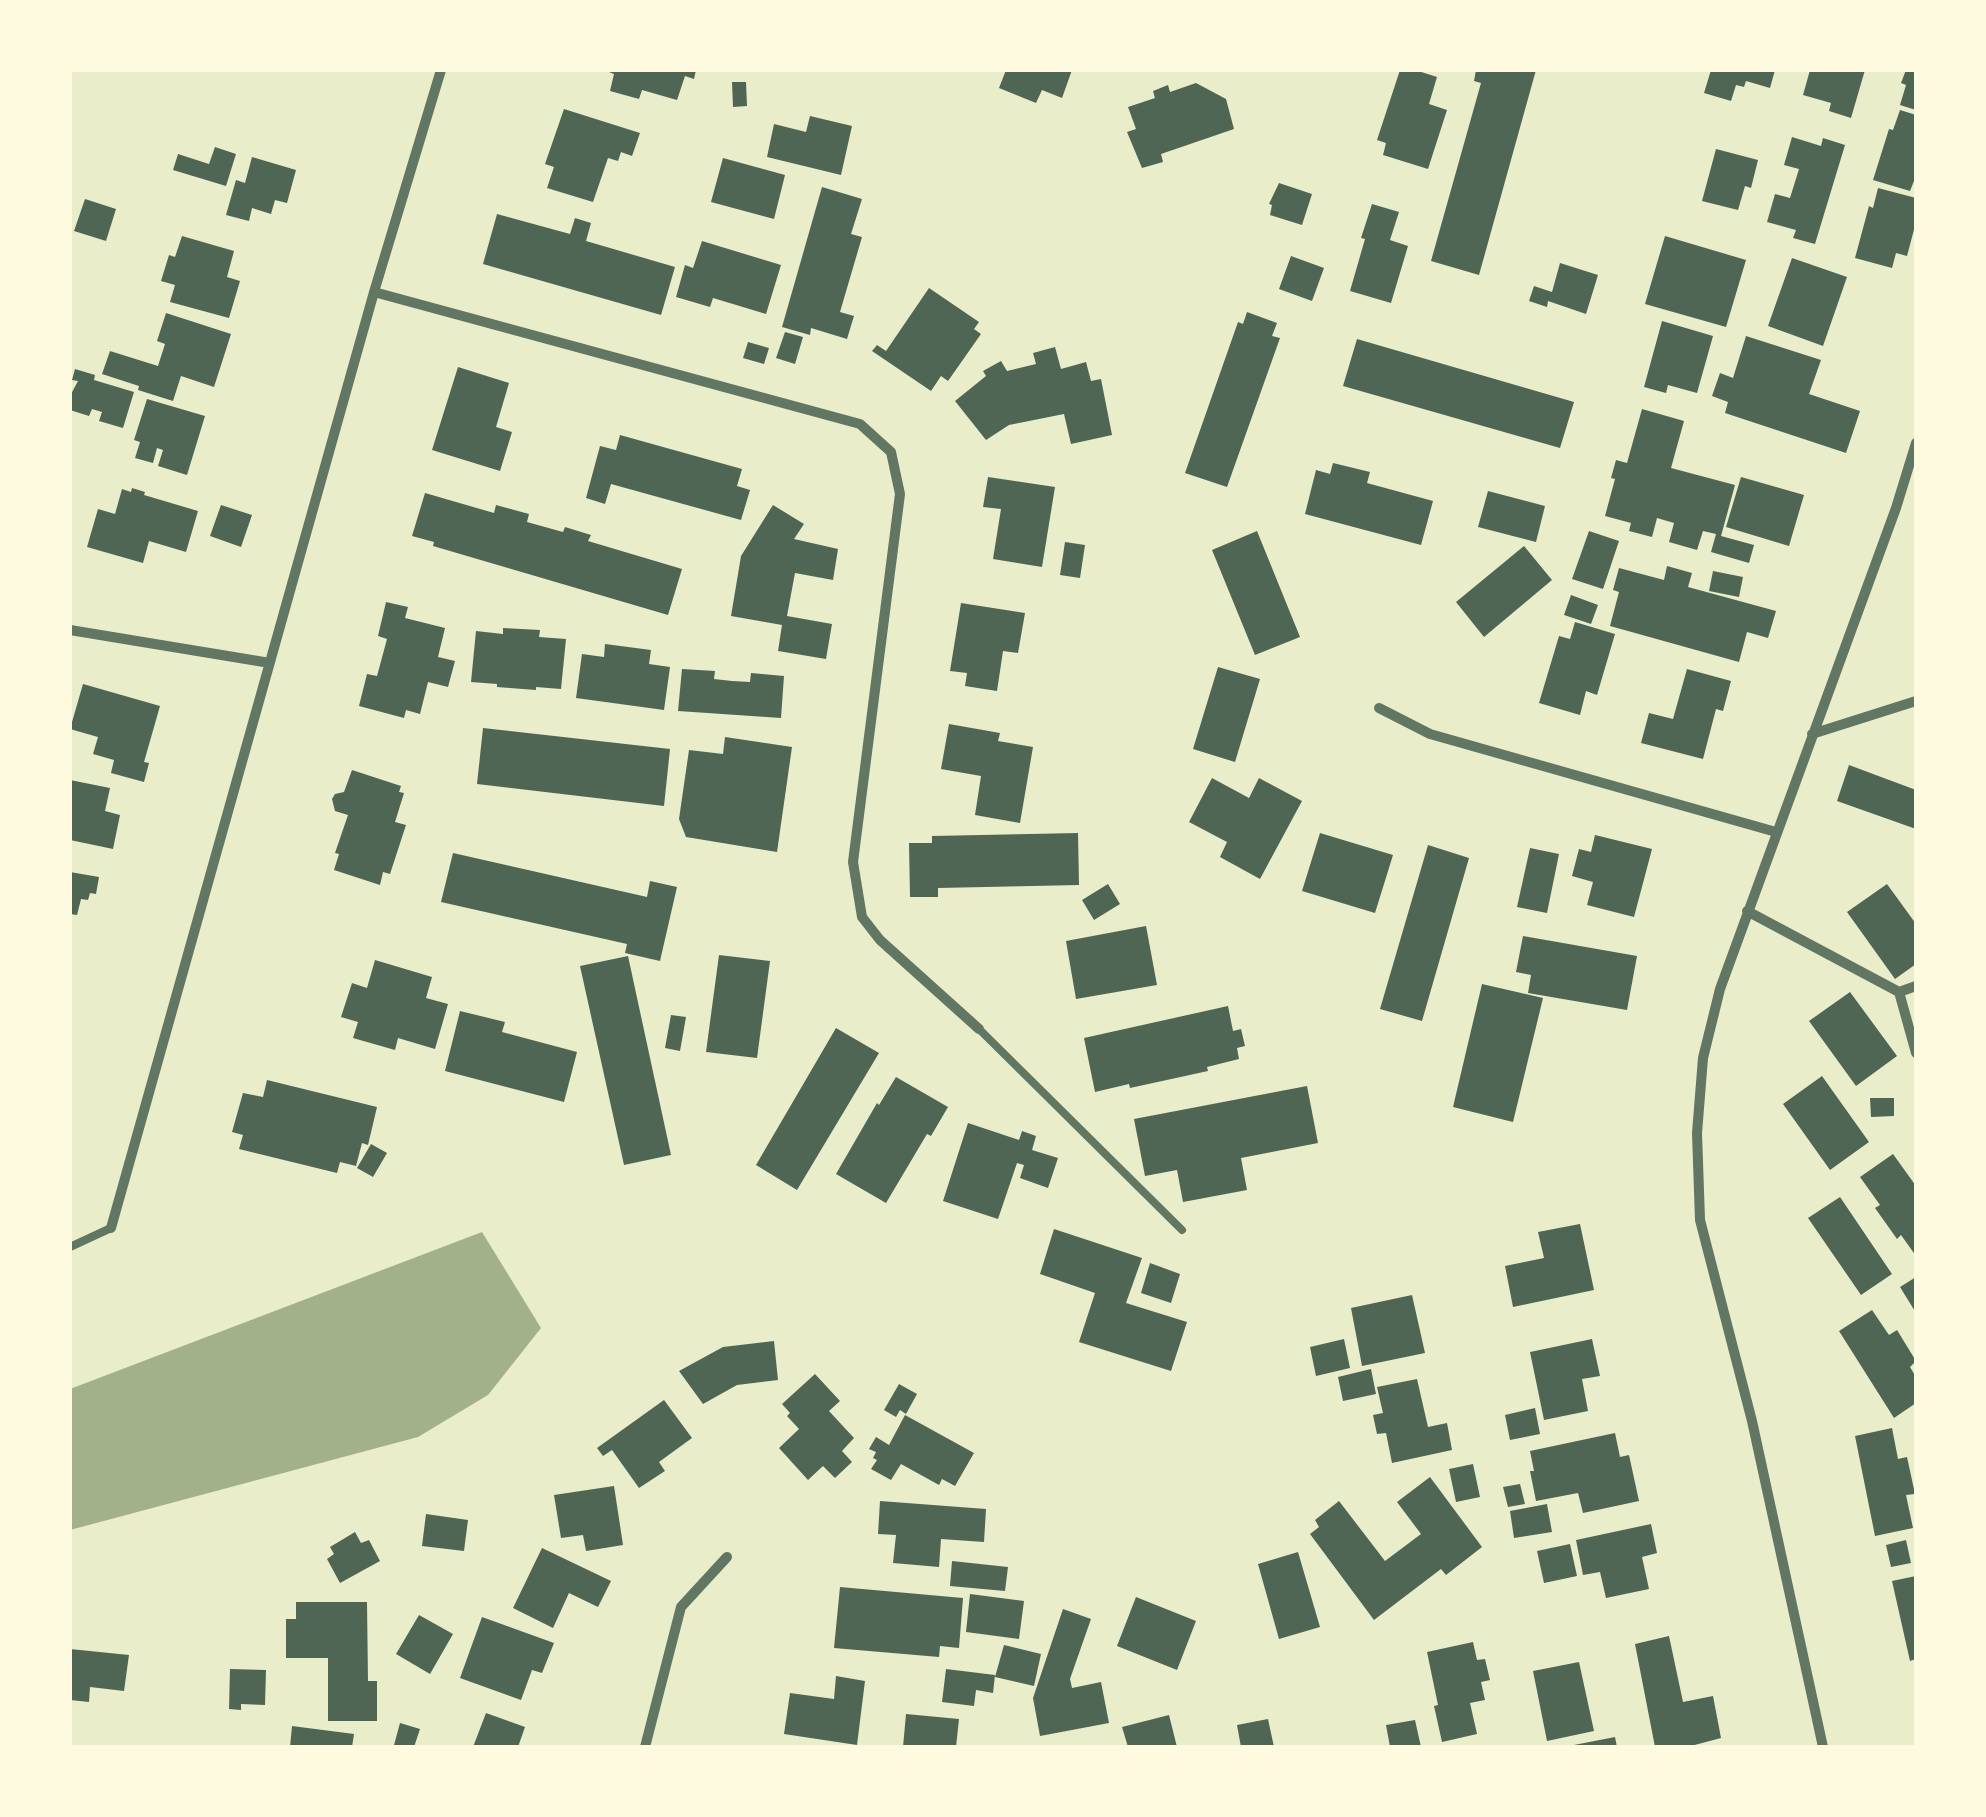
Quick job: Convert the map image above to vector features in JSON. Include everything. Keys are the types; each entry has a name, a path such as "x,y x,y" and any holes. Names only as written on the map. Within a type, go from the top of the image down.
{"street":[{"path":"111,1228 374,292 442,70"},
{"path":"374,292 860,424 891,452 900,494 853,862 862,918 880,940 978,1029"},
{"path":"1823,1747 1752,1421 1700,1220 1697,1134 1702,1058 1720,988 1896,508 1916,443"},
{"path":"70,630 270,663"},
{"path":"1812,734 1916,701"},
{"path":"1380,708 1430,734 1776,832"},
{"path":"1748,911 1898,992 1916,1053"},
{"path":"1898,992 1916,986"},
{"path":"644,1747 681,1607 727,1557"}],"lane":[{"path":"978,1029 1182,1230"},
{"path":"70,1247 111,1228"}],"shaded area":[{"path":"482,1232 541,1328 488,1395 418,1437 70,1530 70,1389"}],"building":[{"path":"604,70 696,70 694,79 685,76 677,100 642,90 639,99 610,91 614,74"},
{"path":"1006,70 1072,70 1062,98 1042,90 1036,103 999,88"},
{"path":"1400,70 1437,77 1429,104 1447,110 1428,169 1383,155 1386,143 1377,140"},
{"path":"1476,70 1536,70 1479,275 1431,261 1481,83 1474,81"},
{"path":"1711,70 1775,70 1770,88 1746,81 1744,87 1736,85 1731,101 1704,93"},
{"path":"1810,70 1865,70 1851,118 1829,111 1831,103 1803,95"},
{"path":"1906,70 1916,70 1916,110 1900,105"},
{"path":"732,82 746,82 747,106 733,107"},
{"path":"1196,83 1226,99 1234,129 1161,154 1163,162 1142,168 1127,132 1136,129 1128,107 1155,98 1153,91 1168,85 1170,92"},
{"path":"564,109 640,133 632,156 621,152 618,161 608,158 593,202 547,188 554,167 545,164"},
{"path":"1900,110 1916,115 1916,176 1910,191 1873,180 1889,129 1893,130"},
{"path":"810,116 852,126 841,175 767,157 774,124 806,132"},
{"path":"1792,137 1821,146 1823,138 1845,145 1815,244 1793,238 1796,230 1767,222 1775,194 1790,198 1799,169 1784,165"},
{"path":"215,147 236,154 226,186 173,170 178,154 209,164"},
{"path":"1716,149 1758,160 1751,188 1745,186 1738,210 1702,201"},
{"path":"252,157 296,170 287,203 275,200 271,214 252,208 249,221 226,215 236,180 245,183"},
{"path":"723,158 785,175 774,219 711,202"},
{"path":"1279,183 1312,194 1302,225 1270,215 1269,204"},
{"path":"822,187 862,199 851,234 862,237 840,312 854,316 847,339 811,328 810,335 782,327"},
{"path":"1878,188 1916,198 1916,222 1907,256 1896,253 1892,268 1855,258"},
{"path":"85,199 116,209 106,241 74,231"},
{"path":"1372,204 1399,212 1390,240 1408,246 1391,303 1350,291"},
{"path":"497,214 570,234 575,218 591,223 586,241 675,267 661,315 483,264"},
{"path":"182,236 234,251 227,277 240,281 229,318 170,302 175,285 161,281 169,255 175,257"},
{"path":"1665,236 1746,260 1726,327 1645,304"},
{"path":"702,241 781,265 766,314 713,298 710,307 676,297 685,265 693,268"},
{"path":"1291,256 1324,268 1312,301 1279,289"},
{"path":"1792,258 1847,277 1823,346 1768,326"},
{"path":"1560,263 1598,275 1586,314 1548,301 1547,307 1529,301 1534,286 1552,292"},
{"path":"929,288 979,322 974,329 981,334 948,381 941,376 931,391 872,351 877,345 886,351"},
{"path":"1247,312 1277,323 1272,336 1280,338 1227,487 1185,473 1238,322 1243,324"},
{"path":"166,313 231,334 214,387 181,376 173,401 102,374 110,351 158,366 165,344 157,341"},
{"path":"1662,321 1713,336 1697,393 1668,385 1666,393 1644,387"},
{"path":"785,332 803,337 795,364 776,358"},
{"path":"1746,336 1821,360 1809,394 1860,411 1846,453 1725,413 1728,402 1712,396 1720,373 1733,378"},
{"path":"1357,339 1574,402 1560,448 1343,386"},
{"path":"748,342 769,348 764,364 743,358"},
{"path":"1055,347 1061,369 1086,362 1091,381 1101,379 1112,435 1071,444 1064,414 1009,425 986,440 955,401 986,376 983,371 1001,361 1007,371 1036,364 1033,353"},
{"path":"458,367 509,383 496,427 512,432 500,471 432,450"},
{"path":"75,369 95,375 94,380 134,392 123,428 99,421 102,412 92,409 89,416 70,410 70,396 78,381 72,380"},
{"path":"147,399 205,416 187,475 158,466 163,450 157,448 153,463 135,458 140,442 134,440"},
{"path":"1642,409 1684,421 1671,468 1735,485 1721,536 1754,545 1749,563 1711,552 1716,534 1703,531 1697,550 1669,542 1674,523 1657,518 1652,537 1629,531 1631,523 1605,516 1616,460 1627,463"},
{"path":"620,435 742,469 737,486 750,490 741,520 611,484 605,504 586,498 600,446 616,450"},
{"path":"1333,463 1370,472 1367,483 1433,501 1421,545 1305,514 1316,470 1330,474"},
{"path":"988,477 1055,487 1042,567 993,559 1001,509 983,507"},
{"path":"1741,477 1804,495 1789,546 1726,527"},
{"path":"132,488 198,511 186,552 149,541 143,563 87,547 98,509 115,514 122,489 131,492"},
{"path":"1488,491 1545,506 1536,542 1478,527"},
{"path":"425,493 494,513 496,505 529,514 527,522 563,532 565,527 591,535 588,541 682,569 668,615 433,546 434,542 412,536"},
{"path":"221,505 252,515 241,547 210,536"},
{"path":"773,505 804,524 794,539 838,549 833,580 795,573 787,616 832,624 826,659 778,651 782,625 731,616 741,556"},
{"path":"1257,531 1300,637 1255,655 1212,550"},
{"path":"1589,531 1619,541 1603,589 1572,579"},
{"path":"1065,542 1085,545 1080,578 1060,575"},
{"path":"1524,546 1552,580 1484,637 1456,602"},
{"path":"1667,566 1692,573 1688,587 1776,611 1768,638 1747,632 1739,662 1610,626 1619,592 1613,590 1619,568 1664,580"},
{"path":"1713,571 1743,577 1739,597 1709,591"},
{"path":"1571,595 1598,605 1591,624 1564,615"},
{"path":"386,602 408,607 405,618 445,628 438,657 455,661 448,687 428,682 420,714 406,710 404,718 359,706 367,674 377,676 387,639 378,636"},
{"path":"961,603 1025,613 1018,653 1003,651 997,691 965,686 967,673 950,671"},
{"path":"1575,622 1615,634 1597,695 1586,691 1580,715 1539,703 1559,636 1570,639"},
{"path":"503,628 540,630 539,637 566,639 561,689 471,682 476,631 503,634"},
{"path":"605,644 651,650 649,664 670,667 664,710 576,698 582,654 604,657"},
{"path":"1218,667 1260,679 1235,762 1193,749"},
{"path":"682,669 715,671 714,679 732,681 750,682 751,673 784,676 781,718 678,711"},
{"path":"1687,669 1731,681 1723,711 1716,709 1703,759 1641,743 1649,713 1673,719"},
{"path":"83,684 160,706 144,762 149,763 144,782 111,773 114,760 93,754 98,737 70,729"},
{"path":"949,724 1000,733 998,741 1033,747 1020,823 975,815 981,776 941,769"},
{"path":"483,728 670,749 664,806 477,784"},
{"path":"725,737 792,747 777,852 686,837 679,819 689,750 723,754"},
{"path":"1849,765 1916,790 1916,829 1837,801"},
{"path":"352,770 401,786 399,792 404,793 395,822 406,825 390,874 383,872 380,885 334,870 339,854 335,853 348,815 335,811 332,799 344,792"},
{"path":"1212,778 1249,798 1259,778 1302,801 1260,879 1220,857 1227,842 1189,822"},
{"path":"70,780 110,788 105,811 120,815 113,849 70,840"},
{"path":"1078,833 1079,885 938,888 938,897 910,897 909,843 932,843 932,836"},
{"path":"1320,833 1393,855 1375,913 1302,891"},
{"path":"1595,835 1652,849 1634,917 1587,905 1593,882 1572,876 1579,849 1591,852"},
{"path":"1428,845 1469,858 1422,1021 1380,1009"},
{"path":"1530,848 1559,854 1547,913 1517,907"},
{"path":"453,853 647,897 650,881 677,887 660,961 625,953 627,944 441,902"},
{"path":"70,872 99,877 96,894 90,893 88,900 81,899 77,915 70,914"},
{"path":"1108,884 1120,904 1094,920 1082,900"},
{"path":"1887,884 1916,924 1916,964 1895,979 1847,912"},
{"path":"1146,926 1157,985 1076,999 1066,941"},
{"path":"1523,936 1637,956 1627,1010 1528,993 1531,975 1516,972"},
{"path":"719,955 770,961 757,1058 706,1052"},
{"path":"628,956 671,1155 624,1165 580,966"},
{"path":"375,960 432,977 426,998 448,1004 435,1049 398,1038 395,1050 353,1038 358,1022 341,1017 352,983 367,988"},
{"path":"1482,984 1543,998 1513,1122 1453,1107"},
{"path":"1850,992 1897,1056 1856,1086 1809,1021"},
{"path":"1228,1006 1233,1031 1241,1029 1245,1046 1237,1048 1239,1059 1207,1067 1208,1071 1095,1092 1084,1038"},
{"path":"460,1011 505,1022 502,1032 577,1052 564,1102 445,1071"},
{"path":"671,1015 686,1017 680,1051 665,1048"},
{"path":"836,1028 879,1053 797,1190 756,1165"},
{"path":"1822,1076 1869,1142 1830,1170 1783,1104"},
{"path":"896,1077 948,1107 886,1203 836,1174"},
{"path":"267,1080 377,1107 368,1145 362,1143 356,1166 340,1162 337,1173 239,1149 243,1135 232,1132 243,1093 263,1097"},
{"path":"1307,1086 1318,1143 1241,1158 1247,1190 1183,1202 1177,1170 1145,1176 1134,1119"},
{"path":"1870,1098 1894,1098 1894,1116 1871,1117"},
{"path":"968,1123 1019,1140 1022,1131 1036,1136 1032,1150 1058,1158 1048,1188 1020,1178 1024,1165 1017,1163 998,1219 943,1201"},
{"path":"371,1144 387,1153 373,1177 357,1168"},
{"path":"1893,1154 1916,1186 1916,1256 1901,1235 1897,1239 1875,1208 1880,1205 1860,1177"},
{"path":"1840,1197 1892,1274 1861,1295 1808,1218"},
{"path":"1580,1224 1594,1290 1513,1307 1505,1266 1544,1258 1538,1232"},
{"path":"1054,1229 1142,1258 1126,1303 1187,1322 1171,1371 1079,1342 1095,1293 1040,1274"},
{"path":"1150,1263 1180,1274 1171,1303 1141,1293"},
{"path":"1916,1277 1916,1313 1900,1287"},
{"path":"1412,1295 1425,1353 1362,1366 1351,1308"},
{"path":"1872,1310 1889,1335 1897,1330 1916,1361 1910,1367 1916,1377 1916,1403 1894,1418 1839,1331"},
{"path":"1344,1339 1350,1368 1316,1376 1310,1347"},
{"path":"1592,1339 1600,1376 1582,1379 1588,1411 1544,1420 1530,1352"},
{"path":"774,1341 778,1380 737,1385 703,1404 679,1371 723,1347"},
{"path":"1371,1369 1376,1394 1343,1401 1338,1377"},
{"path":"815,1374 840,1401 829,1411 854,1438 842,1451 852,1462 835,1478 823,1466 808,1480 779,1448 799,1429 782,1404"},
{"path":"1417,1379 1428,1427 1447,1423 1452,1450 1392,1463 1386,1433 1377,1434 1373,1415 1383,1413 1377,1387"},
{"path":"899,1384 917,1394 906,1414 900,1410 896,1417 884,1410"},
{"path":"664,1400 692,1438 659,1462 665,1471 639,1488 612,1450 603,1456 597,1448"},
{"path":"1535,1408 1540,1434 1510,1440 1505,1415"},
{"path":"905,1415 974,1453 955,1486 942,1479 939,1485 901,1464 891,1480 871,1469 877,1460 873,1458 876,1452 869,1449 876,1437 889,1445"},
{"path":"1892,1428 1898,1459 1907,1457 1915,1494 1906,1495 1913,1528 1875,1536 1855,1436"},
{"path":"1615,1433 1620,1457 1629,1455 1639,1501 1583,1513 1578,1493 1536,1501 1530,1451"},
{"path":"1473,1464 1480,1497 1456,1502 1449,1469"},
{"path":"1430,1477 1482,1547 1446,1575 1441,1569 1374,1620 1310,1534 1319,1527 1315,1520 1339,1501 1385,1561 1421,1534 1397,1502"},
{"path":"1520,1484 1525,1504 1508,1507 1503,1487"},
{"path":"614,1486 623,1545 586,1551 583,1535 561,1538 554,1495"},
{"path":"880,1501 986,1509 984,1542 941,1539 939,1567 893,1563 896,1535 878,1534"},
{"path":"1547,1504 1552,1532 1514,1538 1510,1511"},
{"path":"426,1514 468,1520 464,1551 422,1546"},
{"path":"1651,1524 1657,1553 1642,1557 1649,1589 1606,1598 1600,1572 1583,1575 1576,1540"},
{"path":"355,1532 361,1543 369,1540 380,1561 340,1583 327,1559 334,1554 330,1547"},
{"path":"1906,1540 1911,1563 1891,1567 1886,1545"},
{"path":"1570,1544 1577,1576 1544,1583 1537,1551"},
{"path":"542,1548 611,1581 598,1607 569,1593 553,1628 513,1608"},
{"path":"1298,1552 1320,1627 1279,1639 1258,1564"},
{"path":"952,1561 1008,1567 1005,1591 950,1586"},
{"path":"1916,1576 1916,1659 1910,1661 1892,1581"},
{"path":"840,1587 963,1598 959,1648 940,1646 939,1657 834,1648"},
{"path":"970,1594 1024,1601 1019,1639 966,1632"},
{"path":"1136,1597 1196,1621 1177,1670 1117,1646"},
{"path":"296,1602 367,1602 368,1681 377,1681 377,1721 328,1721 328,1658 286,1658 286,1619 296,1619"},
{"path":"1063,1609 1091,1619 1070,1679 1072,1688 1101,1682 1109,1723 1040,1736 1033,1698"},
{"path":"419,1615 453,1634 430,1674 396,1654"},
{"path":"482,1617 554,1643 542,1673 532,1670 521,1700 460,1678"},
{"path":"1669,1636 1683,1702 1713,1696 1721,1738 1687,1747 1655,1747 1635,1644"},
{"path":"1473,1642 1477,1660 1485,1659 1490,1680 1481,1682 1485,1700 1470,1703 1477,1734 1442,1742 1427,1652"},
{"path":"1004,1645 1041,1654 1034,1686 995,1677"},
{"path":"70,1649 129,1655 124,1691 90,1687 89,1702 70,1700"},
{"path":"1579,1662 1594,1731 1547,1741 1533,1671"},
{"path":"230,1669 266,1670 265,1705 241,1704 241,1710 229,1709"},
{"path":"946,1669 995,1675 993,1693 976,1690 974,1706 942,1702"},
{"path":"836,1676 865,1681 857,1745 784,1734 790,1693 834,1699"},
{"path":"486,1713 525,1727 518,1747 473,1747"},
{"path":"906,1714 959,1719 956,1747 903,1747"},
{"path":"1169,1715 1177,1747 1128,1747 1122,1727"},
{"path":"1268,1719 1274,1747 1241,1747 1237,1725"},
{"path":"1415,1720 1421,1747 1390,1747 1386,1725"},
{"path":"400,1723 420,1729 414,1747 394,1745"},
{"path":"292,1726 354,1734 352,1747 290,1747"},
{"path":"1615,1737 1617,1747 1574,1745"}]}
